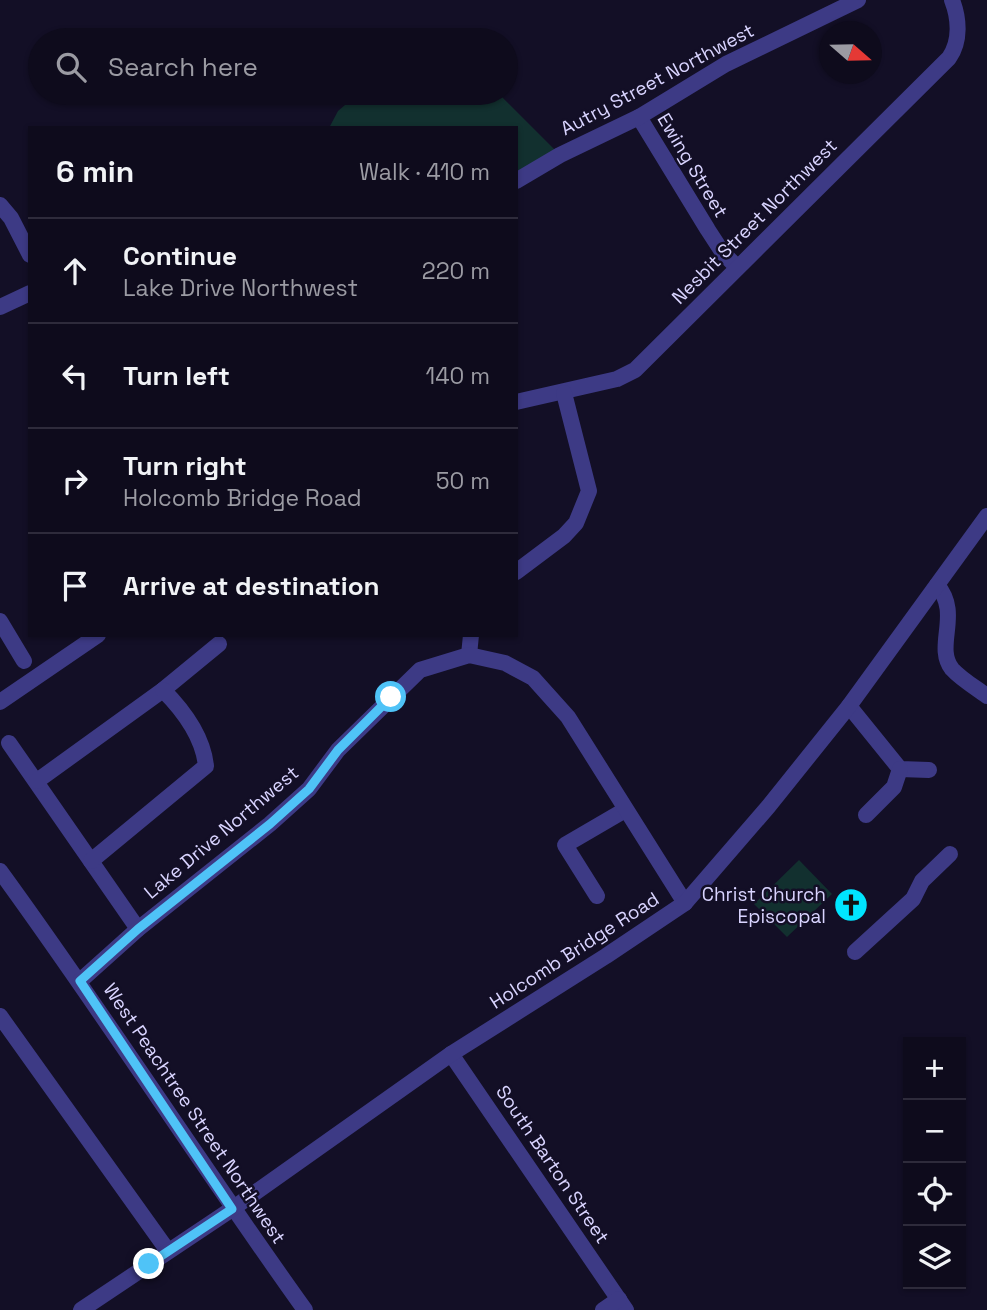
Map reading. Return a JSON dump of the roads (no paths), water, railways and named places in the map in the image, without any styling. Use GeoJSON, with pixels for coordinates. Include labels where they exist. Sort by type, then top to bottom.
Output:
{"type":"FeatureCollection","features":[{"type":"Feature","properties":{"kind":"street","name":"Autry Street Northwest"},"geometry":{"type":"LineString","coordinates":[[518,180],[560,155],[639,117],[726,64],[858,0]]}},
{"type":"Feature","properties":{"kind":"street","name":"Nesbit Street Northwest"},"geometry":{"type":"LineString","coordinates":[[518,402],[617,379],[635,370],[952,54],[958,27],[952,0]]}},
{"type":"Feature","properties":{"kind":"street","name":"Ewing Street"},"geometry":{"type":"LineString","coordinates":[[639,117],[723,253],[737,267]]}},
{"type":"Feature","properties":{"kind":"street"},"geometry":{"type":"LineString","coordinates":[[0,205],[11,218],[28,251]]}},
{"type":"Feature","properties":{"kind":"street"},"geometry":{"type":"LineString","coordinates":[[0,307],[28,294]]}},
{"type":"Feature","properties":{"kind":"street"},"geometry":{"type":"LineString","coordinates":[[518,570],[564,536],[576,523],[589,491],[564,393]]}},
{"type":"Feature","properties":{"kind":"street","name":"Holcomb Bridge Road"},"geometry":{"type":"LineString","coordinates":[[82,1310],[232,1209],[451,1054],[685,903],[768,807],[849,706],[987,516]]}},
{"type":"Feature","properties":{"kind":"street"},"geometry":{"type":"LineString","coordinates":[[937,585],[944,593],[949,608],[946,648],[948,661],[953,670],[987,696]]}},
{"type":"Feature","properties":{"kind":"street"},"geometry":{"type":"LineString","coordinates":[[0,621],[24,662]]}},
{"type":"Feature","properties":{"kind":"street"},"geometry":{"type":"LineString","coordinates":[[0,702],[54,656],[94,637]]}},
{"type":"Feature","properties":{"kind":"street"},"geometry":{"type":"LineString","coordinates":[[471,637],[469,655],[505,663],[533,678],[568,718],[685,903]]}},
{"type":"Feature","properties":{"kind":"street"},"geometry":{"type":"LineString","coordinates":[[37,781],[163,690],[219,644]]}},
{"type":"Feature","properties":{"kind":"street","name":"Lake Drive Northwest"},"geometry":{"type":"LineString","coordinates":[[80,981],[138,929],[270,824],[309,789],[338,750],[420,670],[469,655]]}},
{"type":"Feature","properties":{"kind":"street"},"geometry":{"type":"LineString","coordinates":[[91,861],[206,765],[205,754],[193,728],[175,701],[163,690]]}},
{"type":"Feature","properties":{"kind":"street"},"geometry":{"type":"LineString","coordinates":[[849,706],[900,769],[929,770]]}},
{"type":"Feature","properties":{"kind":"street"},"geometry":{"type":"LineString","coordinates":[[9,743],[138,929]]}},
{"type":"Feature","properties":{"kind":"street"},"geometry":{"type":"LineString","coordinates":[[866,815],[894,787],[900,769]]}},
{"type":"Feature","properties":{"kind":"street"},"geometry":{"type":"LineString","coordinates":[[597,896],[565,845],[625,810]]}},
{"type":"Feature","properties":{"kind":"street"},"geometry":{"type":"LineString","coordinates":[[855,952],[913,899],[922,881],[950,854]]}},
{"type":"Feature","properties":{"kind":"street","name":"West Peachtree Street Northwest"},"geometry":{"type":"LineString","coordinates":[[0,871],[80,981],[232,1209],[305,1310]]}},
{"type":"Feature","properties":{"kind":"street"},"geometry":{"type":"LineString","coordinates":[[0,1016],[168,1251]]}},
{"type":"Feature","properties":{"kind":"street","name":"South Barton Street"},"geometry":{"type":"LineString","coordinates":[[451,1054],[622,1305]]}},
{"type":"Feature","properties":{"kind":"street"},"geometry":{"type":"LineString","coordinates":[[603,1310],[622,1305]]}},
{"type":"Feature","properties":{"kind":"place","name":"Christ Church Episcopal"},"geometry":{"type":"Point","coordinates":[851,905]}}]}
